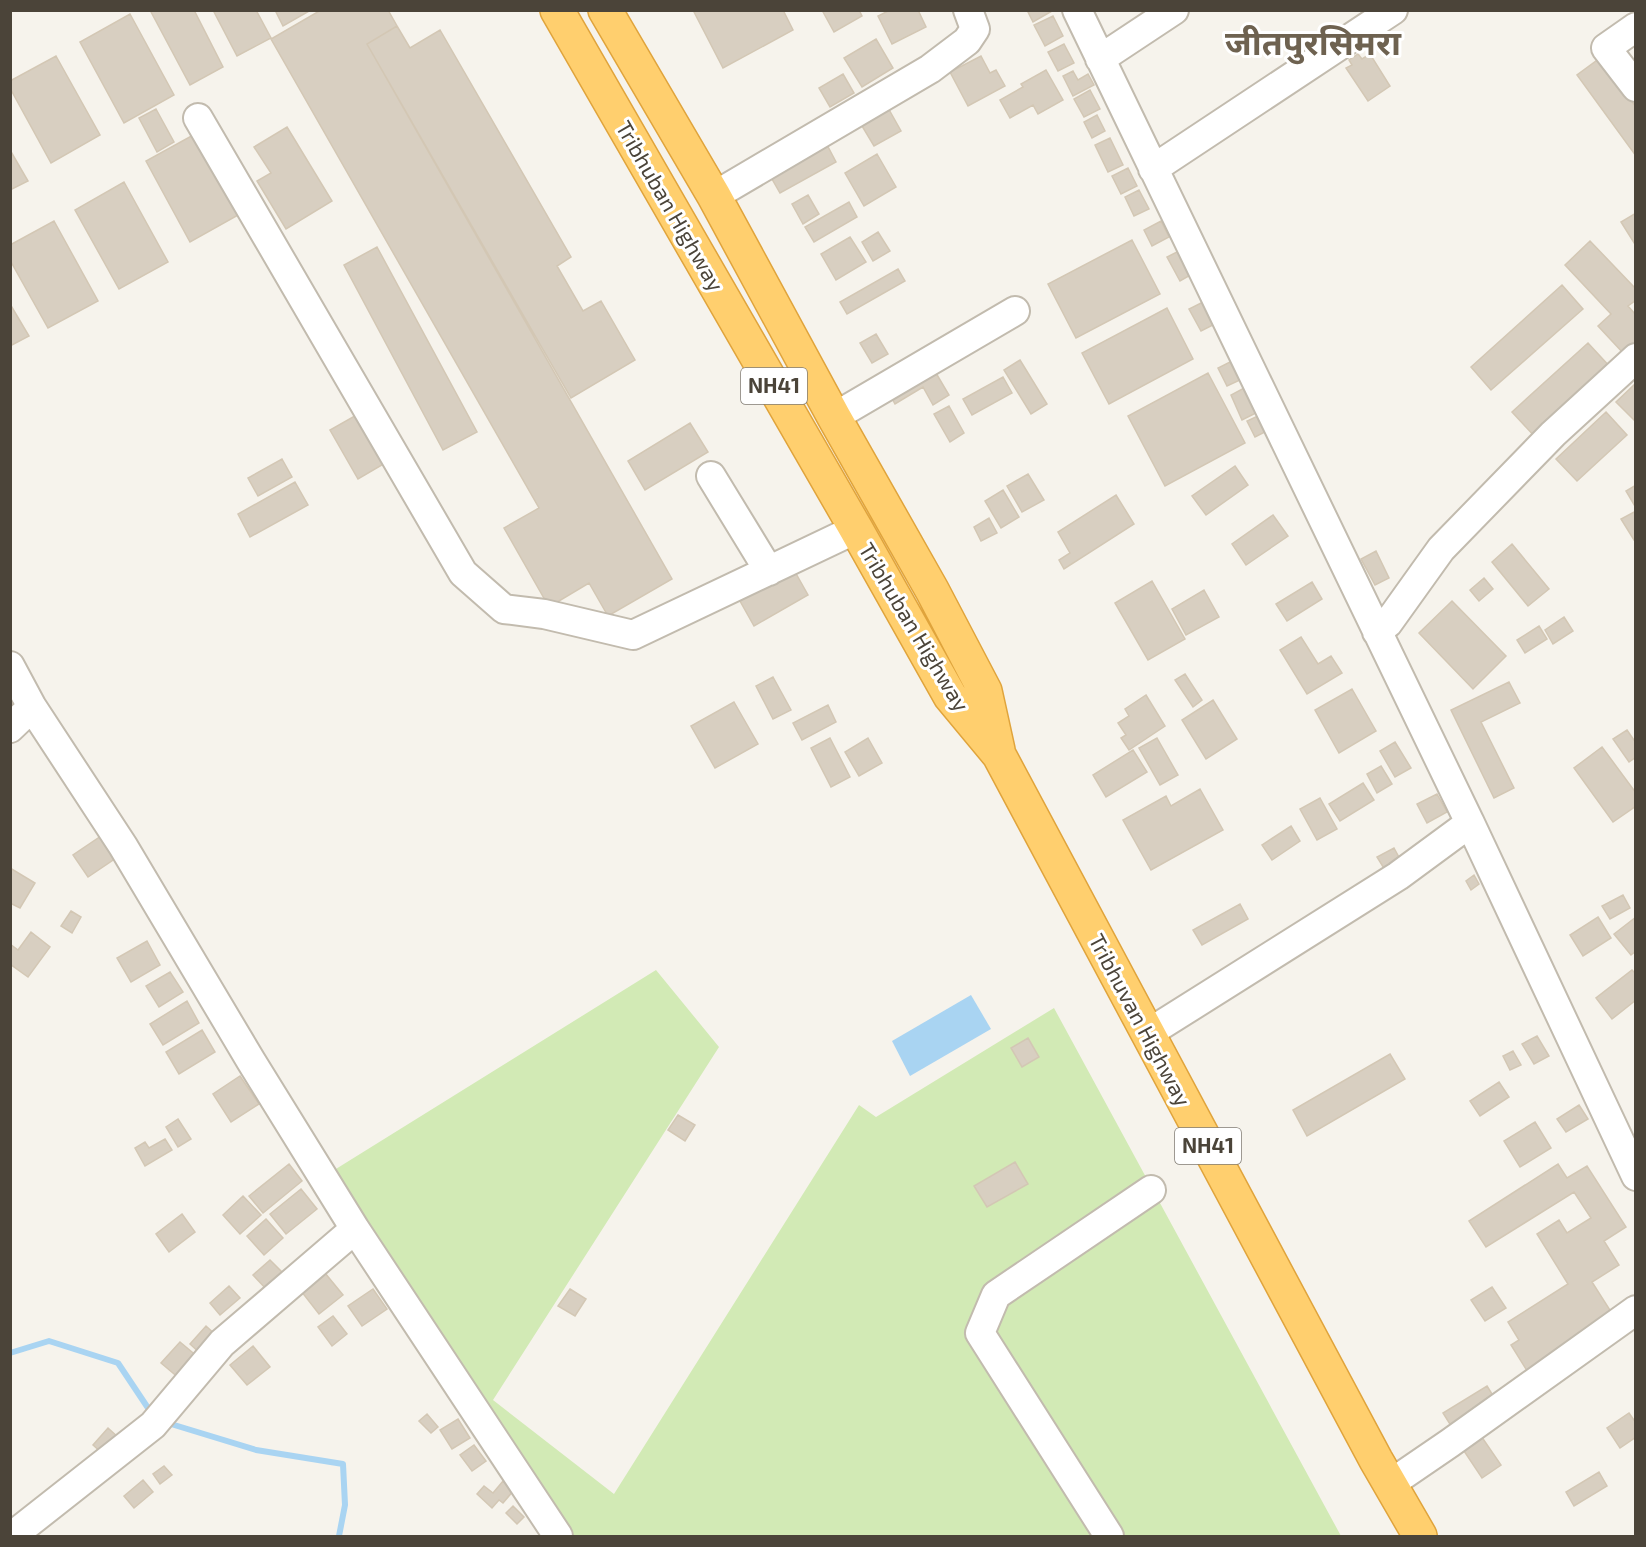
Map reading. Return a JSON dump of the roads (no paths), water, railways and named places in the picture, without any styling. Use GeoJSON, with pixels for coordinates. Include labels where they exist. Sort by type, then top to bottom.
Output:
{"type":"FeatureCollection","features":[{"type":"Feature","properties":{"kind":"highway","name":"Tribhuban Highway"},"geometry":{"type":"LineString","coordinates":[[557,10],[950,696],[999,755]]}},
{"type":"Feature","properties":{"kind":"highway","name":"Tribhuban Highway"},"geometry":{"type":"LineString","coordinates":[[605,10],[714,196],[985,690],[999,755]]}},
{"type":"Feature","properties":{"kind":"highway","name":"Tribhuvan Highway"},"geometry":{"type":"LineString","coordinates":[[999,755],[1147,1034],[1420,1536]]}},
{"type":"Feature","properties":{"kind":"street"},"geometry":{"type":"LineString","coordinates":[[714,196],[930,69],[968,41],[975,29],[968,10]]}},
{"type":"Feature","properties":{"kind":"street"},"geometry":{"type":"LineString","coordinates":[[1077,10],[1470,823],[1635,1176]]}},
{"type":"Feature","properties":{"kind":"street"},"geometry":{"type":"LineString","coordinates":[[1100,59],[1174,10]]}},
{"type":"Feature","properties":{"kind":"street"},"geometry":{"type":"LineString","coordinates":[[1153,170],[1393,10]]}},
{"type":"Feature","properties":{"kind":"street"},"geometry":{"type":"LineString","coordinates":[[1635,27],[1606,48],[1635,87]]}},
{"type":"Feature","properties":{"kind":"street"},"geometry":{"type":"LineString","coordinates":[[198,118],[463,573],[504,609],[544,614],[633,634],[769,572],[856,529]]}},
{"type":"Feature","properties":{"kind":"street"},"geometry":{"type":"LineString","coordinates":[[834,417],[1015,311]]}},
{"type":"Feature","properties":{"kind":"street"},"geometry":{"type":"LineString","coordinates":[[1377,633],[1388,623],[1441,549],[1553,434],[1635,358]]}},
{"type":"Feature","properties":{"kind":"street"},"geometry":{"type":"LineString","coordinates":[[711,476],[769,572]]}},
{"type":"Feature","properties":{"kind":"street"},"geometry":{"type":"LineString","coordinates":[[10,666],[32,706],[123,846],[251,1061],[355,1229],[558,1536]]}},
{"type":"Feature","properties":{"kind":"street"},"geometry":{"type":"LineString","coordinates":[[10,728],[32,706]]}},
{"type":"Feature","properties":{"kind":"street"},"geometry":{"type":"LineString","coordinates":[[1147,1034],[1398,876],[1470,823]]}},
{"type":"Feature","properties":{"kind":"street"},"geometry":{"type":"LineString","coordinates":[[1109,1536],[980,1333],[996,1295],[1151,1190]]}},
{"type":"Feature","properties":{"kind":"street"},"geometry":{"type":"LineString","coordinates":[[12,1536],[153,1425],[222,1343],[355,1229]]}},
{"type":"Feature","properties":{"kind":"street"},"geometry":{"type":"LineString","coordinates":[[1390,1484],[1635,1310]]}},
{"type":"Feature","properties":{"kind":"water"},"geometry":{"type":"Polygon","coordinates":[[[971,995],[991,1029],[910,1076],[892,1041],[971,995]]]}},
{"type":"Feature","properties":{"kind":"waterway"},"geometry":{"type":"LineString","coordinates":[[10,1353],[49,1341],[118,1363],[148,1408]]}},
{"type":"Feature","properties":{"kind":"waterway"},"geometry":{"type":"LineString","coordinates":[[171,1424],[256,1450],[343,1464],[345,1505],[339,1536]]}},
{"type":"Feature","properties":{"kind":"district","name":"जीतपुरसिमरा"},"geometry":{"type":"Point","coordinates":[1313,43]}}]}
